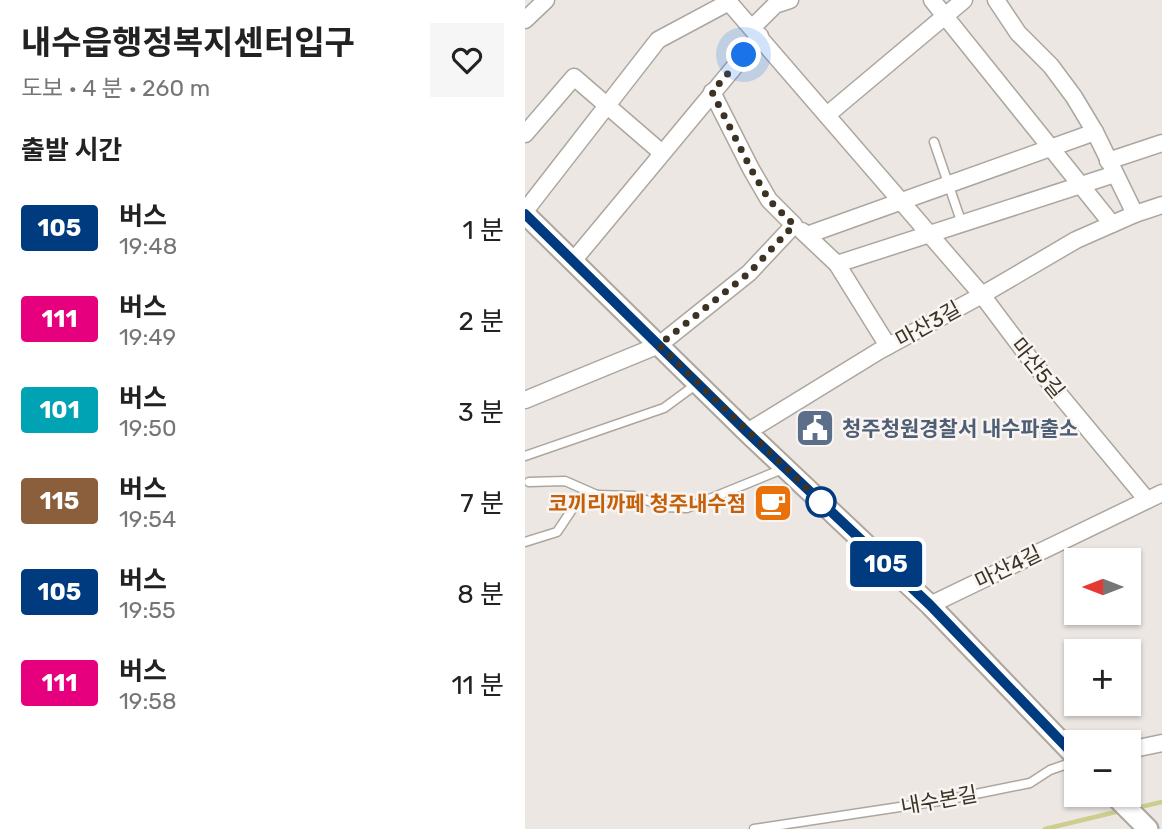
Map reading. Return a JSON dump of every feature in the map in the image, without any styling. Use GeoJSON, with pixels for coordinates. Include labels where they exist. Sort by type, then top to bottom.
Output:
{"type":"FeatureCollection","features":[{"type":"Feature","properties":{"kind":"street"},"geometry":{"type":"LineString","coordinates":[[525,20],[546,0]]}},
{"type":"Feature","properties":{"kind":"street"},"geometry":{"type":"LineString","coordinates":[[573,261],[712,92],[775,5],[790,0]]}},
{"type":"Feature","properties":{"kind":"street"},"geometry":{"type":"LineString","coordinates":[[932,0],[1112,224]]}},
{"type":"Feature","properties":{"kind":"street"},"geometry":{"type":"LineString","coordinates":[[827,115],[964,0]]}},
{"type":"Feature","properties":{"kind":"street"},"geometry":{"type":"LineString","coordinates":[[996,0],[1018,33],[1051,66],[1074,97],[1135,214]]}},
{"type":"Feature","properties":{"kind":"street","name":"마산5길"},"geometry":{"type":"LineString","coordinates":[[525,213],[658,40],[728,1],[982,295],[1030,359],[1147,500]]}},
{"type":"Feature","properties":{"kind":"street"},"geometry":{"type":"LineString","coordinates":[[525,134],[574,77],[662,153]]}},
{"type":"Feature","properties":{"kind":"street"},"geometry":{"type":"LineString","coordinates":[[712,92],[769,200],[837,264],[888,346]]}},
{"type":"Feature","properties":{"kind":"street"},"geometry":{"type":"LineString","coordinates":[[807,235],[1094,132]]}},
{"type":"Feature","properties":{"kind":"street"},"geometry":{"type":"LineString","coordinates":[[837,264],[1082,185],[1162,143]]}},
{"type":"Feature","properties":{"kind":"street","name":"마산3길"},"geometry":{"type":"LineString","coordinates":[[747,432],[888,346],[1076,240],[1162,205]]}},
{"type":"Feature","properties":{"kind":"street"},"geometry":{"type":"LineString","coordinates":[[525,213],[747,432],[930,605],[1064,746]]}},
{"type":"Feature","properties":{"kind":"street"},"geometry":{"type":"LineString","coordinates":[[525,400],[659,345],[749,273],[794,225]]}},
{"type":"Feature","properties":{"kind":"street","name":"마산4길"},"geometry":{"type":"LineString","coordinates":[[930,605],[1162,493]]}},
{"type":"Feature","properties":{"kind":"street"},"geometry":{"type":"LineString","coordinates":[[1141,747],[1162,743]]}},
{"type":"Feature","properties":{"kind":"street"},"geometry":{"type":"LineString","coordinates":[[1125,807],[1148,829]]}},
{"type":"Feature","properties":{"kind":"lane"},"geometry":{"type":"LineString","coordinates":[[934,142],[962,224]]}},
{"type":"Feature","properties":{"kind":"lane"},"geometry":{"type":"LineString","coordinates":[[525,456],[664,408],[698,383]]}},
{"type":"Feature","properties":{"kind":"lane"},"geometry":{"type":"LineString","coordinates":[[525,542],[557,532],[577,502],[597,495],[634,496],[666,507],[687,508],[786,468]]}},
{"type":"Feature","properties":{"kind":"lane"},"geometry":{"type":"LineString","coordinates":[[529,482],[565,481],[597,495]]}},
{"type":"Feature","properties":{"kind":"lane","name":"내수본길"},"geometry":{"type":"LineString","coordinates":[[754,829],[946,800],[1030,783],[1064,764]]}},
{"type":"Feature","properties":{"kind":"waterway"},"geometry":{"type":"LineString","coordinates":[[1136,808],[1162,802]]}},
{"type":"Feature","properties":{"kind":"waterway"},"geometry":{"type":"LineString","coordinates":[[1045,829],[1120,811]]}},
{"type":"Feature","properties":{"kind":"bus line","name":"105"},"geometry":{"type":"LineString","coordinates":[[525,214],[747,432],[930,605],[1064,745]]}},
{"type":"Feature","properties":{"kind":"place","name":"청주청원경찰서 내수파출소"},"geometry":{"type":"Point","coordinates":[815,428]}},
{"type":"Feature","properties":{"kind":"place","name":"코끼리까페 청주내수점"},"geometry":{"type":"Point","coordinates":[773,503]}},
{"type":"Feature","properties":{"kind":"route"},"geometry":{"type":"LineString","coordinates":[[744,55],[712,92],[769,200],[794,225],[749,273],[659,345],[821,502]]}}]}
